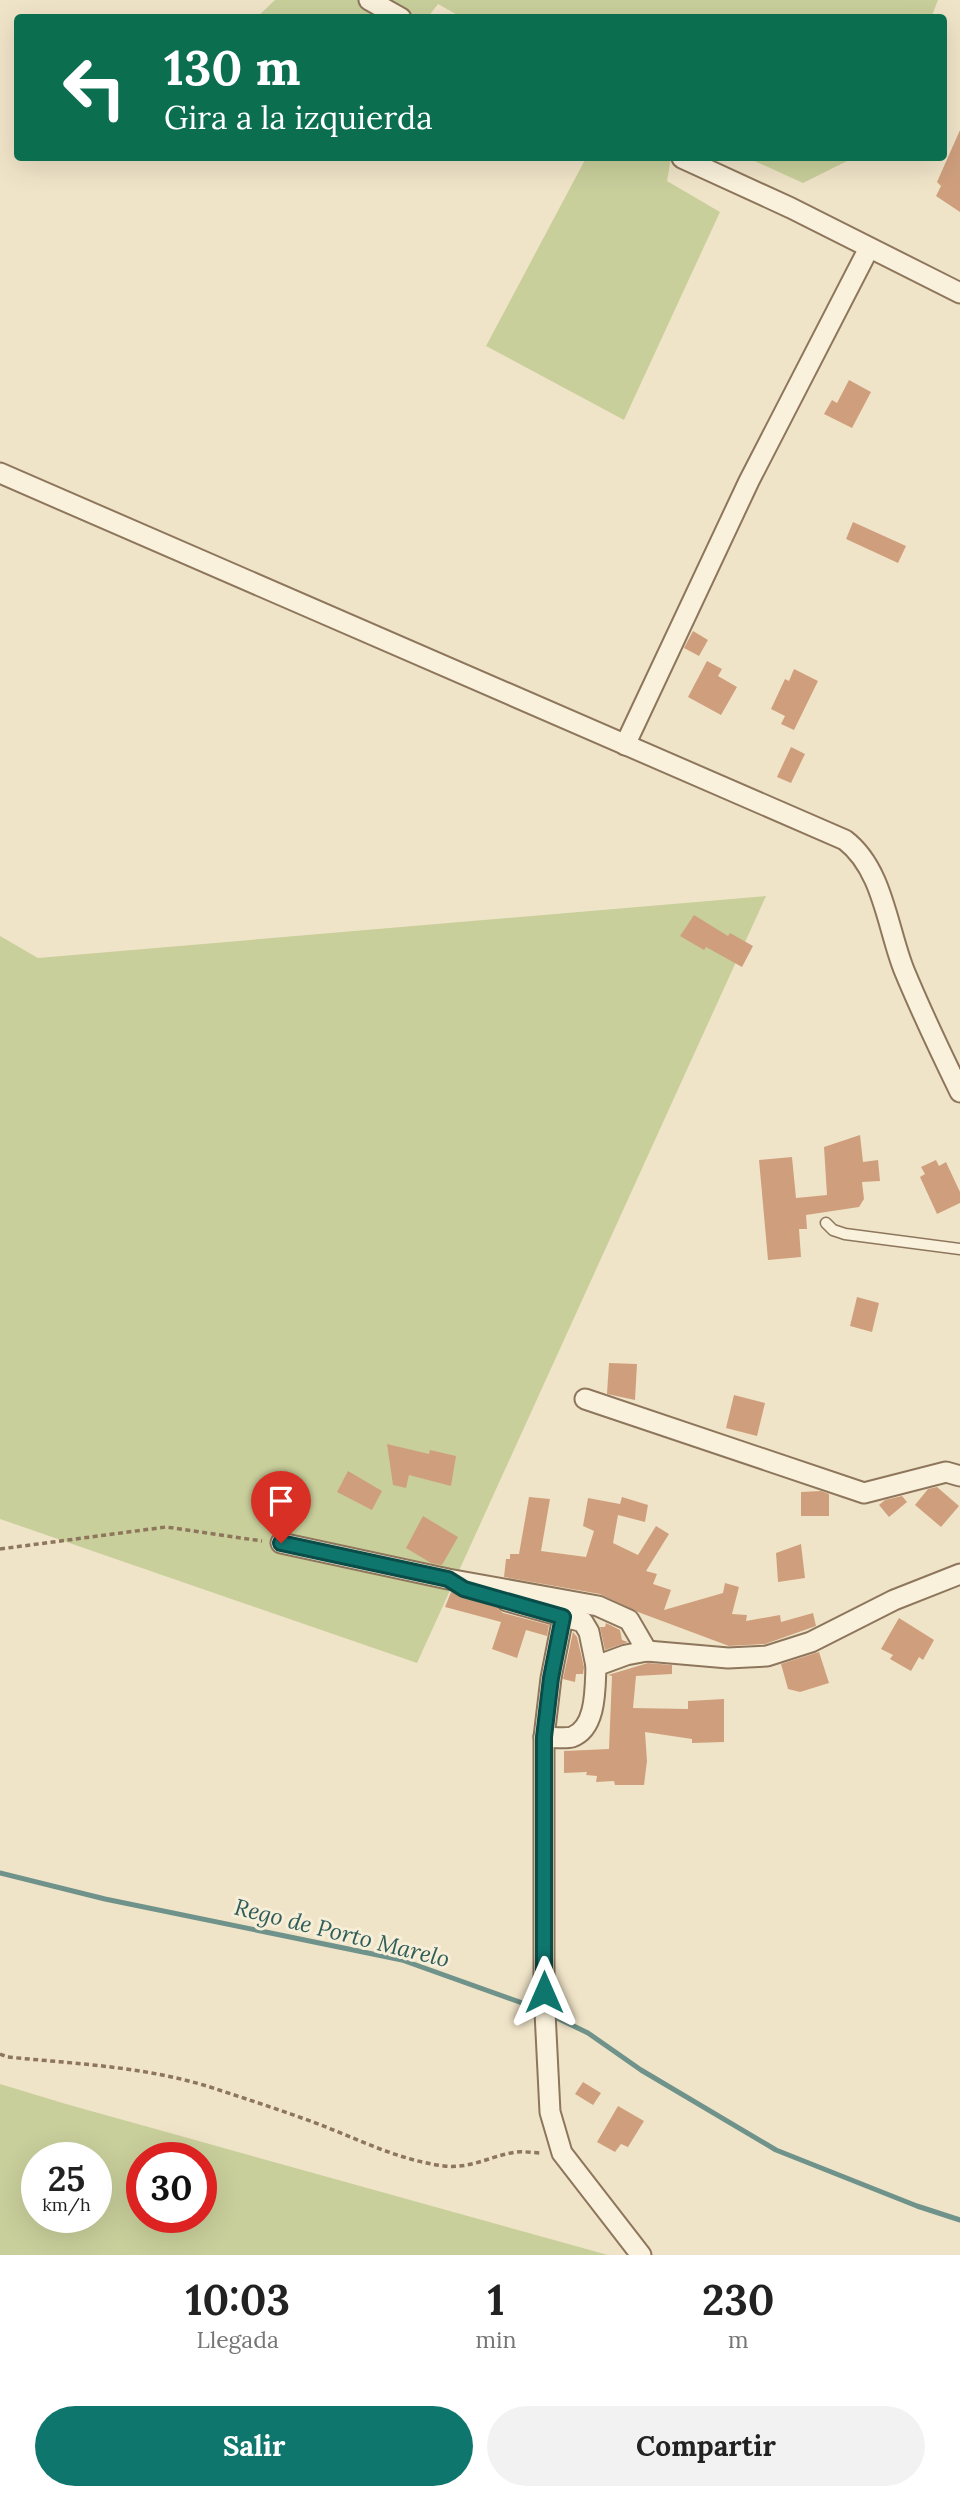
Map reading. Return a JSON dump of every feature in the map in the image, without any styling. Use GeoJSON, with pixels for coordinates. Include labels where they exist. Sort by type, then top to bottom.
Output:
{"type":"FeatureCollection","features":[{"type":"Feature","properties":{"kind":"street"},"geometry":{"type":"LineString","coordinates":[[369,0],[394,14]]}},
{"type":"Feature","properties":{"kind":"street"},"geometry":{"type":"LineString","coordinates":[[688,161],[960,293]]}},
{"type":"Feature","properties":{"kind":"street"},"geometry":{"type":"LineString","coordinates":[[625,745],[750,481],[869,248]]}},
{"type":"Feature","properties":{"kind":"street"},"geometry":{"type":"LineString","coordinates":[[0,473],[830,832],[856,848],[872,874],[915,998],[960,1092]]}},
{"type":"Feature","properties":{"kind":"street"},"geometry":{"type":"LineString","coordinates":[[585,1399],[864,1493],[946,1472],[960,1476]]}},
{"type":"Feature","properties":{"kind":"street"},"geometry":{"type":"LineString","coordinates":[[281,1543],[448,1579],[598,1606],[629,1620],[647,1651]]}},
{"type":"Feature","properties":{"kind":"street"},"geometry":{"type":"LineString","coordinates":[[596,1666],[647,1651],[728,1658],[767,1656],[811,1642],[894,1600],[960,1574]]}},
{"type":"Feature","properties":{"kind":"street"},"geometry":{"type":"LineString","coordinates":[[448,1579],[464,1589],[583,1622],[589,1632],[596,1666],[588,1724],[573,1737],[544,1737]]}},
{"type":"Feature","properties":{"kind":"street"},"geometry":{"type":"LineString","coordinates":[[563,1617],[551,1678],[544,1737],[544,1992],[550,2112],[562,2152],[641,2255]]}},
{"type":"Feature","properties":{"kind":"lane"},"geometry":{"type":"LineString","coordinates":[[826,1223],[833,1230],[845,1234],[960,1250]]}},
{"type":"Feature","properties":{"kind":"path"},"geometry":{"type":"LineString","coordinates":[[0,1549],[166,1527],[281,1543]]}},
{"type":"Feature","properties":{"kind":"path"},"geometry":{"type":"LineString","coordinates":[[0,2054],[7,2057],[129,2069],[178,2078],[313,2122],[413,2160],[445,2166],[468,2167],[519,2151],[562,2152]]}},
{"type":"Feature","properties":{"kind":"green space"},"geometry":{"type":"Polygon","coordinates":[[[275,0],[938,0],[933,14],[456,14],[438,4],[430,14],[260,14],[275,0]]]}},
{"type":"Feature","properties":{"kind":"green space"},"geometry":{"type":"Polygon","coordinates":[[[584,161],[670,161],[667,181],[720,212],[624,420],[486,346],[584,161]]]}},
{"type":"Feature","properties":{"kind":"green space"},"geometry":{"type":"Polygon","coordinates":[[[755,161],[847,161],[803,183],[755,161]]]}},
{"type":"Feature","properties":{"kind":"green space"},"geometry":{"type":"Polygon","coordinates":[[[766,896],[417,1663],[0,1519],[0,936],[38,958],[766,896]]]}},
{"type":"Feature","properties":{"kind":"green space"},"geometry":{"type":"Polygon","coordinates":[[[0,2084],[202,2142],[126,2142],[126,2233],[217,2233],[217,2146],[608,2255],[0,2255],[0,2084]]]}},
{"type":"Feature","properties":{"kind":"building"},"geometry":{"type":"Polygon","coordinates":[[[960,130],[960,212],[936,196],[941,186],[937,182],[960,130]]]}},
{"type":"Feature","properties":{"kind":"building"},"geometry":{"type":"Polygon","coordinates":[[[849,380],[871,392],[852,428],[824,414],[832,400],[837,403],[849,380]]]}},
{"type":"Feature","properties":{"kind":"building"},"geometry":{"type":"Polygon","coordinates":[[[853,522],[906,546],[898,563],[846,539],[853,522]]]}},
{"type":"Feature","properties":{"kind":"building"},"geometry":{"type":"Polygon","coordinates":[[[693,631],[708,640],[699,656],[684,648],[693,631]]]}},
{"type":"Feature","properties":{"kind":"building"},"geometry":{"type":"Polygon","coordinates":[[[707,661],[722,669],[718,676],[737,687],[721,715],[688,697],[707,661]]]}},
{"type":"Feature","properties":{"kind":"building"},"geometry":{"type":"Polygon","coordinates":[[[794,669],[818,681],[794,730],[781,724],[785,716],[771,709],[785,679],[789,681],[794,669]]]}},
{"type":"Feature","properties":{"kind":"building"},"geometry":{"type":"Polygon","coordinates":[[[791,747],[805,754],[791,783],[777,777],[791,747]]]}},
{"type":"Feature","properties":{"kind":"building"},"geometry":{"type":"Polygon","coordinates":[[[694,915],[728,936],[730,933],[753,946],[742,967],[680,936],[694,915]]]}},
{"type":"Feature","properties":{"kind":"building"},"geometry":{"type":"Polygon","coordinates":[[[860,1135],[863,1162],[878,1160],[880,1181],[862,1182],[864,1199],[859,1207],[806,1215],[807,1229],[799,1229],[801,1257],[768,1260],[759,1160],[792,1157],[796,1198],[827,1195],[824,1147],[860,1135]]]}},
{"type":"Feature","properties":{"kind":"building"},"geometry":{"type":"Polygon","coordinates":[[[936,1160],[939,1166],[946,1162],[960,1192],[960,1203],[937,1214],[920,1177],[925,1174],[921,1167],[936,1160]]]}},
{"type":"Feature","properties":{"kind":"building"},"geometry":{"type":"Polygon","coordinates":[[[857,1297],[879,1303],[872,1332],[850,1326],[857,1297]]]}},
{"type":"Feature","properties":{"kind":"building"},"geometry":{"type":"Polygon","coordinates":[[[609,1363],[637,1364],[635,1400],[607,1394],[609,1363]]]}},
{"type":"Feature","properties":{"kind":"building"},"geometry":{"type":"Polygon","coordinates":[[[734,1395],[765,1403],[757,1436],[726,1428],[734,1395]]]}},
{"type":"Feature","properties":{"kind":"building"},"geometry":{"type":"Polygon","coordinates":[[[387,1444],[429,1454],[430,1450],[456,1456],[451,1486],[409,1475],[406,1488],[393,1485],[387,1444]]]}},
{"type":"Feature","properties":{"kind":"building"},"geometry":{"type":"Polygon","coordinates":[[[348,1471],[382,1491],[372,1510],[337,1492],[348,1471]]]}},
{"type":"Feature","properties":{"kind":"building"},"geometry":{"type":"Polygon","coordinates":[[[937,1487],[959,1506],[941,1527],[915,1505],[928,1489],[937,1487]]]}},
{"type":"Feature","properties":{"kind":"building"},"geometry":{"type":"Polygon","coordinates":[[[821,1491],[829,1494],[829,1516],[801,1516],[801,1492],[821,1491]]]}},
{"type":"Feature","properties":{"kind":"building"},"geometry":{"type":"Polygon","coordinates":[[[902,1496],[907,1502],[889,1517],[879,1505],[885,1500],[902,1496]]]}},
{"type":"Feature","properties":{"kind":"building"},"geometry":{"type":"Polygon","coordinates":[[[529,1497],[550,1499],[541,1551],[586,1557],[594,1531],[583,1526],[588,1498],[620,1504],[622,1497],[648,1505],[645,1522],[618,1515],[613,1543],[638,1555],[656,1526],[669,1534],[646,1571],[657,1574],[653,1584],[671,1590],[664,1610],[723,1593],[725,1583],[739,1587],[732,1614],[747,1615],[746,1621],[780,1615],[781,1622],[813,1613],[816,1626],[765,1644],[729,1646],[638,1612],[600,1594],[504,1577],[506,1559],[510,1559],[510,1554],[519,1554],[529,1497]]]}},
{"type":"Feature","properties":{"kind":"building"},"geometry":{"type":"Polygon","coordinates":[[[423,1516],[458,1537],[442,1565],[431,1563],[406,1548],[423,1516]]]}},
{"type":"Feature","properties":{"kind":"building"},"geometry":{"type":"Polygon","coordinates":[[[801,1544],[805,1578],[778,1582],[776,1553],[801,1544]]]}},
{"type":"Feature","properties":{"kind":"building"},"geometry":{"type":"Polygon","coordinates":[[[451,1592],[490,1600],[495,1602],[503,1613],[549,1625],[547,1636],[526,1630],[517,1658],[492,1649],[501,1622],[445,1607],[451,1592]]]}},
{"type":"Feature","properties":{"kind":"building"},"geometry":{"type":"Polygon","coordinates":[[[899,1618],[934,1640],[923,1660],[919,1657],[911,1671],[890,1659],[893,1655],[881,1649],[899,1618]]]}},
{"type":"Feature","properties":{"kind":"building"},"geometry":{"type":"Polygon","coordinates":[[[606,1623],[620,1630],[622,1640],[628,1642],[605,1650],[600,1627],[605,1627],[606,1623]]]}},
{"type":"Feature","properties":{"kind":"building"},"geometry":{"type":"Polygon","coordinates":[[[573,1632],[577,1637],[584,1667],[583,1674],[576,1674],[575,1682],[563,1679],[573,1632]]]}},
{"type":"Feature","properties":{"kind":"building"},"geometry":{"type":"Polygon","coordinates":[[[819,1652],[829,1683],[800,1692],[788,1689],[781,1664],[819,1652]]]}},
{"type":"Feature","properties":{"kind":"building"},"geometry":{"type":"Polygon","coordinates":[[[648,1663],[672,1665],[672,1674],[636,1676],[633,1708],[688,1709],[688,1701],[724,1699],[724,1742],[692,1743],[692,1739],[645,1732],[647,1761],[644,1785],[615,1785],[614,1781],[596,1782],[597,1776],[586,1775],[587,1772],[564,1773],[564,1751],[609,1749],[612,1676],[608,1675],[648,1663]]]}},
{"type":"Feature","properties":{"kind":"building"},"geometry":{"type":"Polygon","coordinates":[[[583,2082],[601,2093],[593,2105],[575,2094],[583,2082]]]}},
{"type":"Feature","properties":{"kind":"building"},"geometry":{"type":"Polygon","coordinates":[[[618,2106],[644,2121],[628,2147],[621,2144],[615,2152],[597,2142],[618,2106]]]}},
{"type":"Feature","properties":{"kind":"waterway","name":"Rego de Porto Marelo"},"geometry":{"type":"LineString","coordinates":[[0,1873],[105,1899],[402,1960],[539,2009]]}},
{"type":"Feature","properties":{"kind":"waterway","name":"Rego de Porto Marelo"},"geometry":{"type":"LineString","coordinates":[[551,2015],[588,2033],[641,2070],[776,2150],[917,2206],[960,2220]]}},
{"type":"Feature","properties":{"kind":"route"},"geometry":{"type":"LineString","coordinates":[[281,1543],[448,1579],[464,1589],[563,1617],[551,1678],[544,1737],[544,1992]]}}]}
